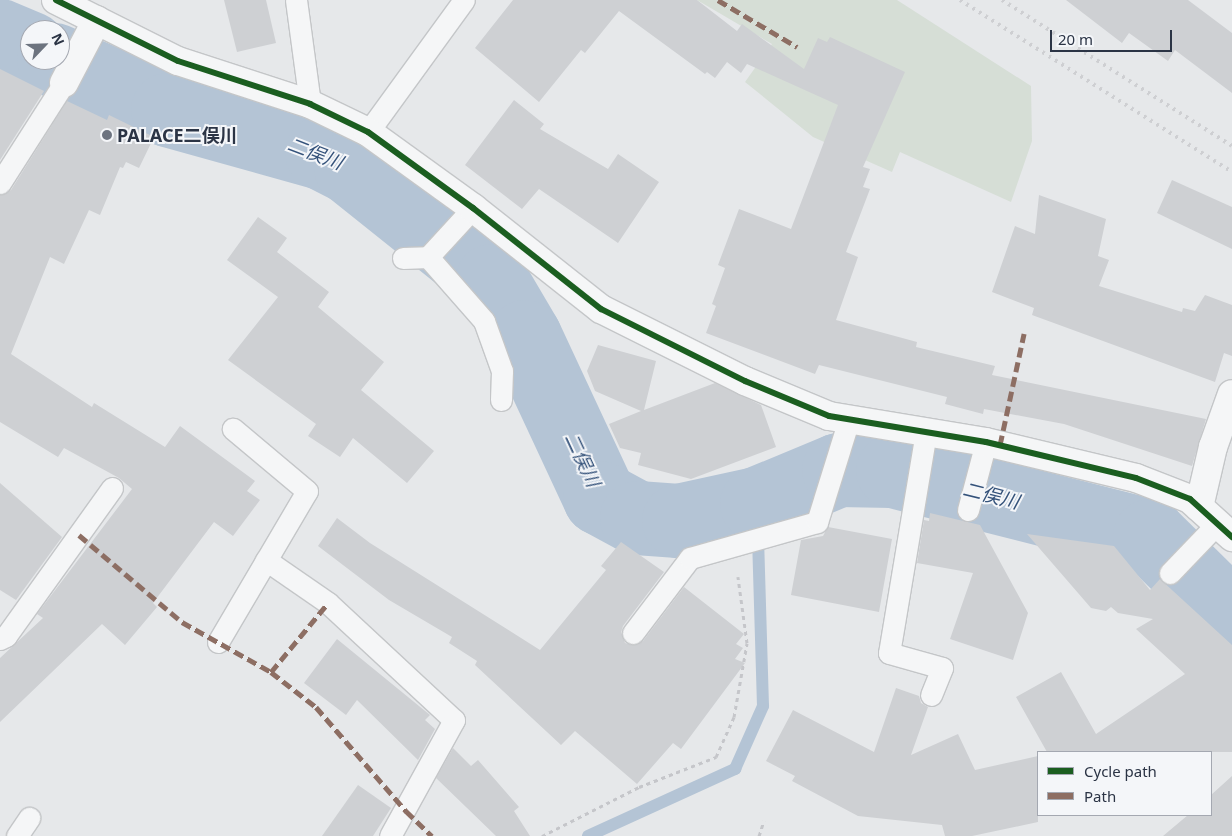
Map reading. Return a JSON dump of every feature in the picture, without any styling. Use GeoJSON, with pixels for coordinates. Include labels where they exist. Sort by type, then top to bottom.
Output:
{"type":"FeatureCollection","features":[{"type":"Feature","properties":{"kind":"street"},"geometry":{"type":"LineString","coordinates":[[56,0],[178,61],[310,104],[368,132],[468,213],[601,309],[744,381],[829,416],[846,428],[984,449],[1136,478],[1190,499],[1213,526]]}},
{"type":"Feature","properties":{"kind":"street"},"geometry":{"type":"LineString","coordinates":[[64,84],[97,20]]}},
{"type":"Feature","properties":{"kind":"street"},"geometry":{"type":"LineString","coordinates":[[1213,526],[1213,447],[1232,394]]}},
{"type":"Feature","properties":{"kind":"lane"},"geometry":{"type":"LineString","coordinates":[[296,0],[310,104]]}},
{"type":"Feature","properties":{"kind":"lane"},"geometry":{"type":"LineString","coordinates":[[368,132],[464,0]]}},
{"type":"Feature","properties":{"kind":"lane"},"geometry":{"type":"LineString","coordinates":[[0,183],[64,84]]}},
{"type":"Feature","properties":{"kind":"lane"},"geometry":{"type":"LineString","coordinates":[[403,258],[432,252],[468,213]]}},
{"type":"Feature","properties":{"kind":"lane"},"geometry":{"type":"LineString","coordinates":[[432,252],[484,320],[502,371],[501,400]]}},
{"type":"Feature","properties":{"kind":"lane"},"geometry":{"type":"LineString","coordinates":[[633,633],[690,558],[817,522],[846,428]]}},
{"type":"Feature","properties":{"kind":"lane"},"geometry":{"type":"LineString","coordinates":[[218,642],[307,491],[233,429]]}},
{"type":"Feature","properties":{"kind":"lane"},"geometry":{"type":"LineString","coordinates":[[925,439],[890,653],[942,668],[931,695]]}},
{"type":"Feature","properties":{"kind":"lane"},"geometry":{"type":"LineString","coordinates":[[968,510],[984,449]]}},
{"type":"Feature","properties":{"kind":"lane"},"geometry":{"type":"LineString","coordinates":[[0,639],[6,636],[112,488]]}},
{"type":"Feature","properties":{"kind":"lane"},"geometry":{"type":"LineString","coordinates":[[1170,573],[1213,526]]}},
{"type":"Feature","properties":{"kind":"lane"},"geometry":{"type":"LineString","coordinates":[[266,560],[328,603],[454,720],[390,836]]}},
{"type":"Feature","properties":{"kind":"lane"},"geometry":{"type":"LineString","coordinates":[[17,836],[29,818]]}},
{"type":"Feature","properties":{"kind":"path"},"geometry":{"type":"LineString","coordinates":[[542,836],[639,787],[716,758],[734,717],[747,644],[738,545]]}},
{"type":"Feature","properties":{"kind":"path"},"geometry":{"type":"LineString","coordinates":[[759,836],[764,821]]}},
{"type":"Feature","properties":{"kind":"shaded area"},"geometry":{"type":"Polygon","coordinates":[[[697,0],[897,0],[1031,86],[1032,141],[1011,202],[900,152],[892,172],[813,137],[745,82],[772,44],[697,0]]]}},
{"type":"Feature","properties":{"kind":"building"},"geometry":{"type":"Polygon","coordinates":[[[224,0],[266,0],[276,43],[237,52],[224,0]]]}},
{"type":"Feature","properties":{"kind":"building"},"geometry":{"type":"Polygon","coordinates":[[[513,0],[697,0],[737,31],[742,24],[804,69],[818,38],[827,42],[830,37],[905,72],[863,167],[870,169],[863,187],[870,189],[846,252],[858,257],[836,320],[917,342],[916,347],[995,366],[992,375],[1206,419],[1192,466],[1064,424],[984,409],[983,414],[945,404],[947,397],[819,365],[815,374],[706,333],[716,306],[712,304],[725,268],[718,265],[739,209],[791,229],[838,105],[747,64],[741,73],[727,62],[715,78],[707,72],[705,74],[619,11],[585,53],[581,50],[539,102],[475,48],[513,0]]]}},
{"type":"Feature","properties":{"kind":"building"},"geometry":{"type":"Polygon","coordinates":[[[1066,0],[1188,0],[1232,33],[1232,93],[1175,50],[1168,61],[1129,33],[1122,43],[1066,0]]]}},
{"type":"Feature","properties":{"kind":"building"},"geometry":{"type":"Polygon","coordinates":[[[0,69],[44,91],[0,160],[0,69]]]}},
{"type":"Feature","properties":{"kind":"building"},"geometry":{"type":"Polygon","coordinates":[[[514,100],[544,124],[540,129],[608,169],[618,154],[659,182],[618,243],[539,189],[522,209],[465,165],[514,100]]]}},
{"type":"Feature","properties":{"kind":"building"},"geometry":{"type":"Polygon","coordinates":[[[67,101],[107,120],[109,115],[154,137],[139,168],[126,162],[123,168],[120,167],[100,215],[89,210],[64,264],[50,257],[11,354],[92,407],[94,403],[165,447],[180,426],[255,481],[247,491],[260,500],[233,536],[214,522],[153,603],[157,607],[125,645],[102,624],[0,722],[0,658],[43,618],[37,614],[132,489],[119,478],[64,448],[58,457],[0,422],[0,195],[11,190],[67,101]]]}},
{"type":"Feature","properties":{"kind":"building"},"geometry":{"type":"Polygon","coordinates":[[[1172,180],[1232,207],[1232,249],[1157,213],[1172,180]]]}},
{"type":"Feature","properties":{"kind":"building"},"geometry":{"type":"Polygon","coordinates":[[[1039,195],[1106,219],[1098,256],[1109,260],[1099,286],[1182,312],[1183,308],[1195,311],[1205,295],[1232,305],[1232,356],[1224,353],[1215,382],[1032,315],[1034,308],[992,292],[1015,226],[1035,234],[1039,195]]]}},
{"type":"Feature","properties":{"kind":"building"},"geometry":{"type":"Polygon","coordinates":[[[258,217],[287,238],[277,252],[329,292],[318,307],[384,362],[361,390],[434,451],[407,483],[353,438],[340,457],[308,436],[316,424],[228,360],[278,297],[227,260],[258,217]]]}},
{"type":"Feature","properties":{"kind":"building"},"geometry":{"type":"Polygon","coordinates":[[[598,345],[656,361],[644,410],[715,383],[761,405],[776,447],[691,479],[638,465],[641,453],[620,448],[609,424],[641,411],[595,391],[587,371],[598,345]]]}},
{"type":"Feature","properties":{"kind":"building"},"geometry":{"type":"Polygon","coordinates":[[[0,483],[62,537],[16,600],[0,590],[0,483]]]}},
{"type":"Feature","properties":{"kind":"building"},"geometry":{"type":"Polygon","coordinates":[[[930,513],[980,525],[1028,613],[1013,660],[950,639],[973,573],[917,563],[924,520],[929,521],[930,513]]]}},
{"type":"Feature","properties":{"kind":"building"},"geometry":{"type":"Polygon","coordinates":[[[337,518],[370,543],[540,650],[606,570],[601,566],[621,542],[664,572],[623,626],[621,632],[625,643],[632,645],[643,641],[684,587],[744,634],[736,644],[743,648],[735,659],[745,663],[681,749],[673,743],[637,784],[575,731],[561,745],[475,665],[477,661],[449,643],[452,637],[389,600],[318,546],[337,518]]]}},
{"type":"Feature","properties":{"kind":"building"},"geometry":{"type":"Polygon","coordinates":[[[828,527],[892,539],[879,612],[791,595],[801,540],[823,536],[828,527]]]}},
{"type":"Feature","properties":{"kind":"building"},"geometry":{"type":"Polygon","coordinates":[[[1027,534],[1114,546],[1150,590],[1160,579],[1232,645],[1232,752],[1046,751],[1016,697],[1061,672],[1096,734],[1185,674],[1136,629],[1153,619],[1118,613],[1111,607],[1106,611],[1091,608],[1027,534]]]}},
{"type":"Feature","properties":{"kind":"building"},"geometry":{"type":"Polygon","coordinates":[[[337,639],[430,715],[425,720],[435,729],[418,760],[357,700],[346,715],[304,683],[337,639]]]}},
{"type":"Feature","properties":{"kind":"building"},"geometry":{"type":"Polygon","coordinates":[[[896,688],[919,696],[921,703],[928,707],[911,755],[958,734],[975,770],[1037,756],[1038,822],[972,836],[945,836],[942,825],[858,816],[792,781],[795,776],[766,761],[793,710],[874,752],[896,688]]]}},
{"type":"Feature","properties":{"kind":"building"},"geometry":{"type":"Polygon","coordinates":[[[453,748],[471,766],[478,760],[519,807],[514,811],[530,836],[496,836],[436,778],[453,748]]]}},
{"type":"Feature","properties":{"kind":"building"},"geometry":{"type":"Polygon","coordinates":[[[1232,776],[1232,836],[1163,836],[1187,816],[1212,816],[1212,794],[1232,776]]]}},
{"type":"Feature","properties":{"kind":"building"},"geometry":{"type":"Polygon","coordinates":[[[358,785],[391,808],[373,836],[322,836],[358,785]]]}},
{"type":"Feature","properties":{"kind":"waterway","name":"二俣川"},"geometry":{"type":"LineString","coordinates":[[0,36],[20,45]]}},
{"type":"Feature","properties":{"kind":"waterway","name":"二俣川"},"geometry":{"type":"LineString","coordinates":[[70,67],[168,110],[322,153],[351,168],[492,281],[525,337],[600,498],[637,518],[679,521],[757,504],[839,470],[893,471],[1150,536],[1232,617]]}},
{"type":"Feature","properties":{"kind":"waterway"},"geometry":{"type":"LineString","coordinates":[[588,836],[735,769],[763,706],[757,504]]}},
{"type":"Feature","properties":{"kind":"railway"},"geometry":{"type":"LineString","coordinates":[[960,0],[1232,172]]}},
{"type":"Feature","properties":{"kind":"railway"},"geometry":{"type":"LineString","coordinates":[[1002,0],[1232,146]]}},
{"type":"Feature","properties":{"kind":"marked path"},"geometry":{"type":"LineString","coordinates":[[718,0],[797,47]]}},
{"type":"Feature","properties":{"kind":"marked path"},"geometry":{"type":"LineString","coordinates":[[1000,445],[1024,334]]}},
{"type":"Feature","properties":{"kind":"marked path"},"geometry":{"type":"LineString","coordinates":[[79,535],[182,622],[271,672],[316,707],[406,811],[432,836]]}},
{"type":"Feature","properties":{"kind":"marked path"},"geometry":{"type":"LineString","coordinates":[[271,672],[328,603]]}},
{"type":"Feature","properties":{"kind":"cycle path"},"geometry":{"type":"LineString","coordinates":[[56,0],[178,61],[310,104],[368,132],[473,208],[601,309],[745,381],[829,416],[986,442],[1136,478],[1190,499],[1232,537]]}},
{"type":"Feature","properties":{"kind":"place","name":"PALACE二俣川"},"geometry":{"type":"Point","coordinates":[107,135]}}]}
